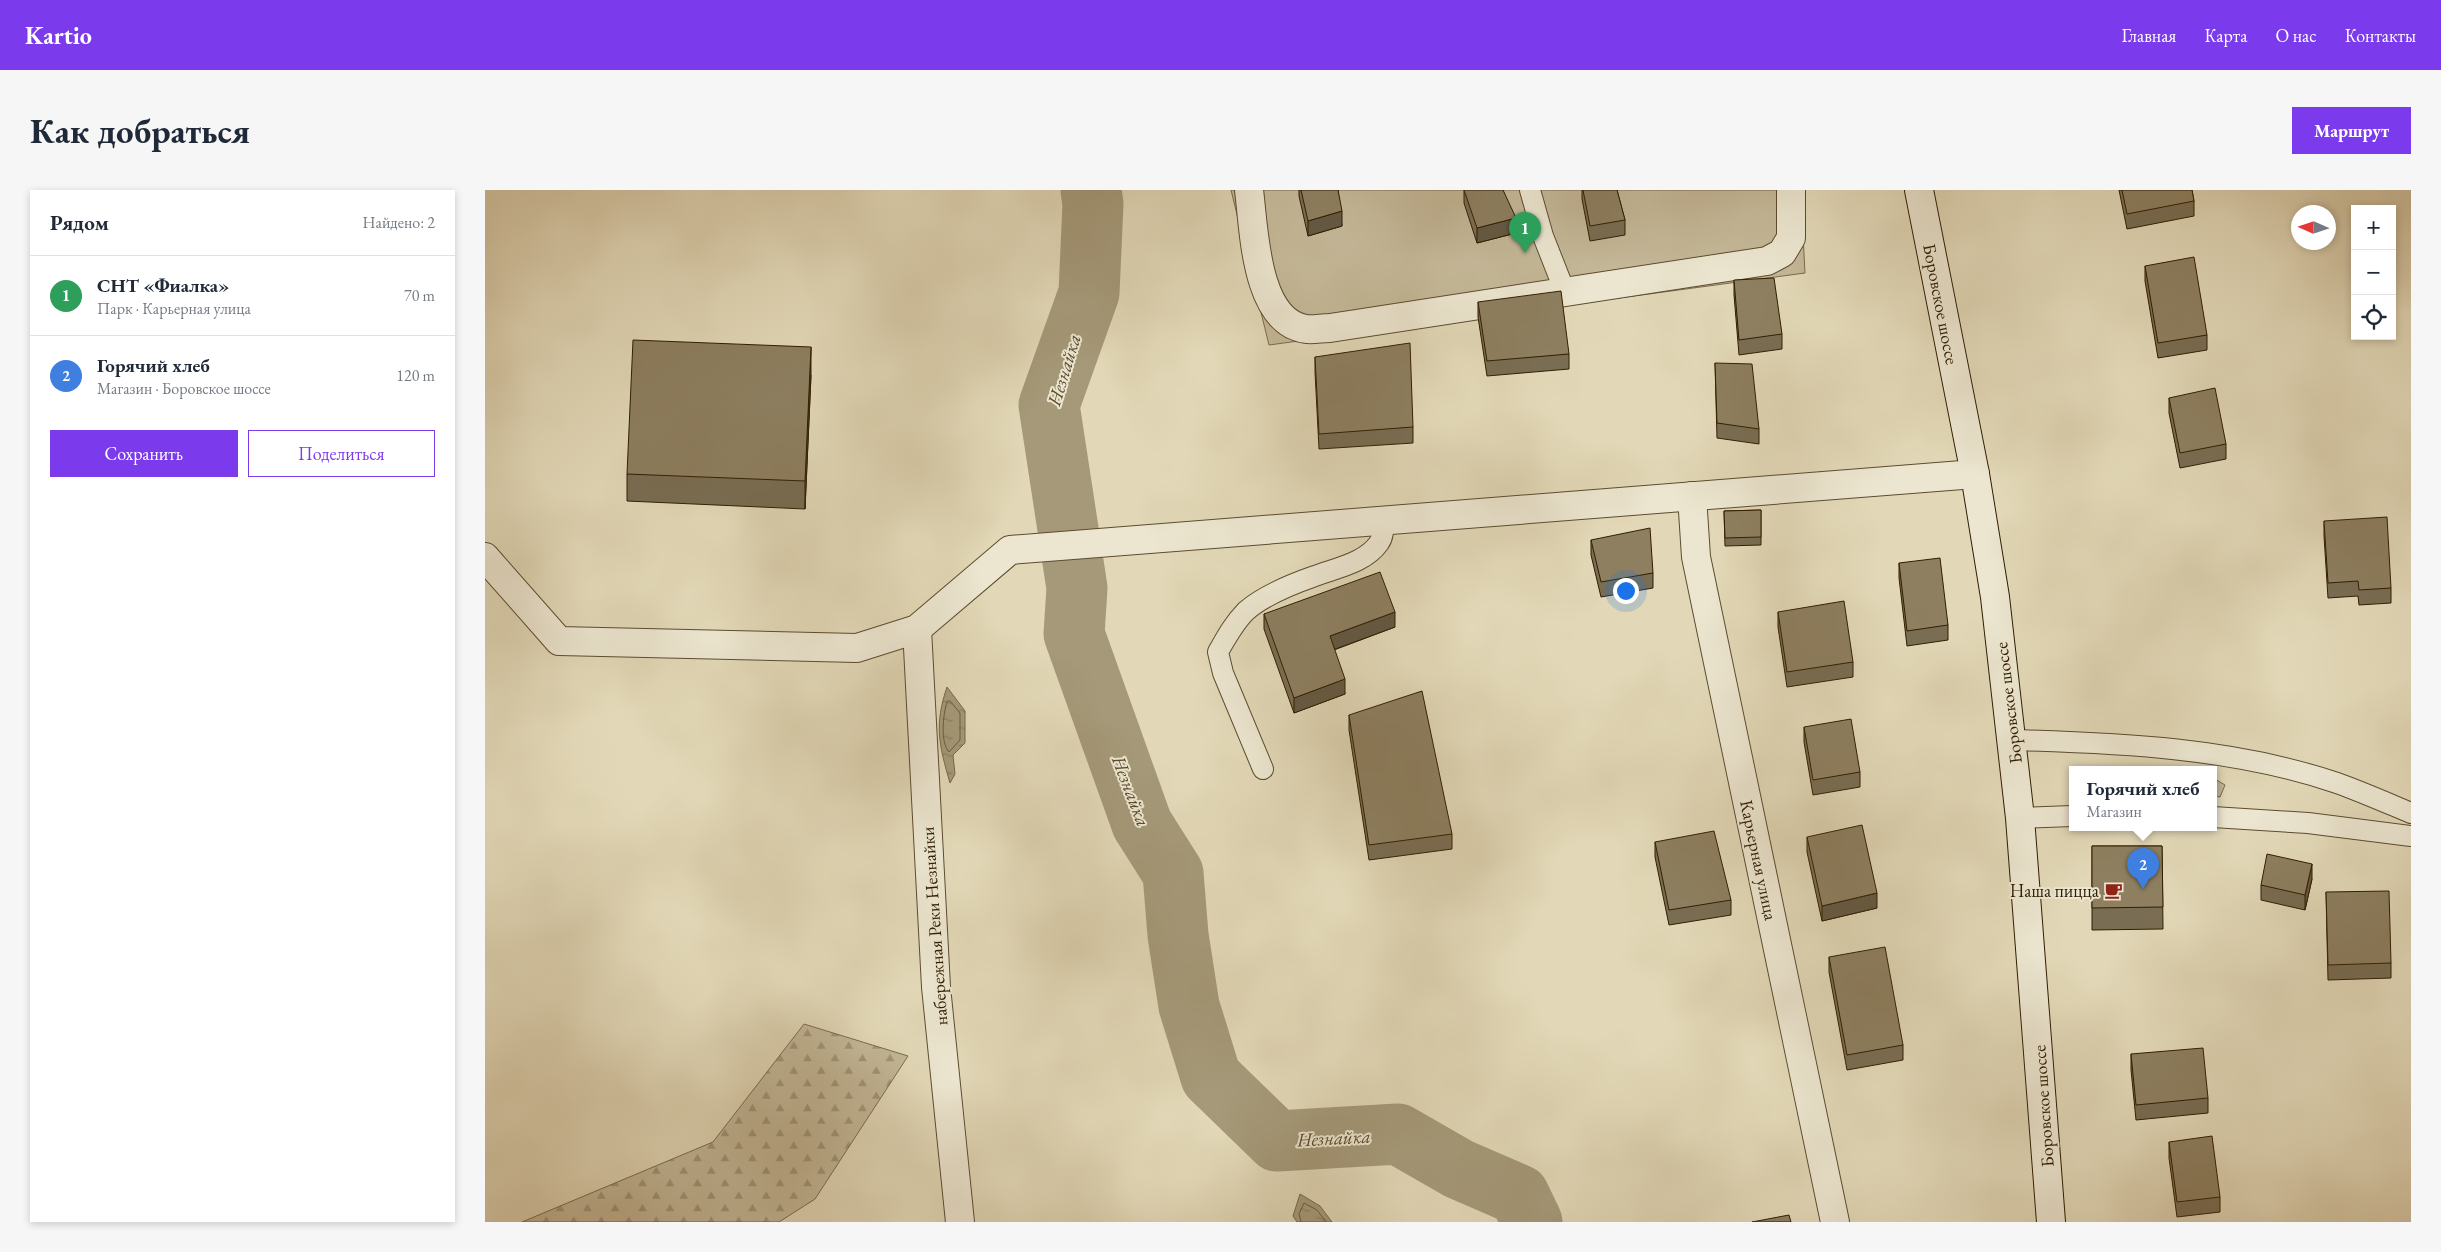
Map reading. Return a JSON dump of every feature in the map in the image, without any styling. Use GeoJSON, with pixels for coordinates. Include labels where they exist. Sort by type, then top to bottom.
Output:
{"type":"FeatureCollection","features":[{"type":"Feature","properties":{"kind":"street"},"geometry":{"type":"LineString","coordinates":[[1249,190],[1258,262],[1266,291],[1276,310],[1289,321],[1305,329],[1330,328],[1767,261],[1782,253],[1791,238],[1791,190]]}},
{"type":"Feature","properties":{"kind":"street","name":"Боровское шоссе"},"geometry":{"type":"LineString","coordinates":[[1919,190],[1975,474],[1995,598],[2021,818],[2051,1222]]}},
{"type":"Feature","properties":{"kind":"street"},"geometry":{"type":"LineString","coordinates":[[485,557],[559,642],[857,648],[917,629],[1010,550],[1975,474]]}},
{"type":"Feature","properties":{"kind":"street","name":"Карьерная улица"},"geometry":{"type":"LineString","coordinates":[[1692,496],[1697,557],[1835,1222]]}},
{"type":"Feature","properties":{"kind":"street","name":"набережная Реки Незнайки"},"geometry":{"type":"LineString","coordinates":[[917,629],[936,987],[960,1222]]}},
{"type":"Feature","properties":{"kind":"lane"},"geometry":{"type":"LineString","coordinates":[[1530,190],[1543,236],[1565,292]]}},
{"type":"Feature","properties":{"kind":"lane"},"geometry":{"type":"LineString","coordinates":[[1263,768],[1223,673],[1218,652],[1228,632],[1247,611],[1278,592],[1355,562],[1379,544],[1383,535],[1383,521]]}},
{"type":"Feature","properties":{"kind":"lane"},"geometry":{"type":"LineString","coordinates":[[2013,740],[2111,744],[2247,761],[2336,783],[2411,813]]}},
{"type":"Feature","properties":{"kind":"lane"},"geometry":{"type":"LineString","coordinates":[[2021,818],[2069,816]]}},
{"type":"Feature","properties":{"kind":"lane"},"geometry":{"type":"LineString","coordinates":[[2217,817],[2308,823],[2411,836]]}},
{"type":"Feature","properties":{"kind":"green space"},"geometry":{"type":"Polygon","coordinates":[[[1231,190],[1797,190],[1802,215],[1805,273],[1269,345],[1231,190]]]}},
{"type":"Feature","properties":{"kind":"green space"},"geometry":{"type":"Polygon","coordinates":[[[2217,780],[2225,785],[2220,797],[2217,797],[2217,780]]]}},
{"type":"Feature","properties":{"kind":"green space"},"geometry":{"type":"Polygon","coordinates":[[[804,1024],[908,1056],[815,1199],[779,1222],[522,1222],[713,1142],[804,1024]]]}},
{"type":"Feature","properties":{"kind":"water"},"geometry":{"type":"Polygon","coordinates":[[[947,687],[965,711],[965,743],[953,755],[955,774],[950,783],[939,735],[940,713],[947,687]]]}},
{"type":"Feature","properties":{"kind":"water"},"geometry":{"type":"Polygon","coordinates":[[[1300,1194],[1320,1206],[1332,1222],[1297,1222],[1293,1216],[1300,1194]]]}},
{"type":"Feature","properties":{"kind":"building"},"geometry":{"type":"Polygon","coordinates":[[[1301,190],[1338,190],[1342,211],[1308,221],[1301,190]]]}},
{"type":"Feature","properties":{"kind":"building"},"geometry":{"type":"Polygon","coordinates":[[[1464,190],[1503,190],[1516,218],[1477,228],[1464,190]]]}},
{"type":"Feature","properties":{"kind":"building"},"geometry":{"type":"Polygon","coordinates":[[[1583,190],[1617,190],[1625,220],[1590,226],[1583,190]]]}},
{"type":"Feature","properties":{"kind":"building"},"geometry":{"type":"Polygon","coordinates":[[[2122,190],[2192,190],[2194,201],[2127,214],[2122,190]]]}},
{"type":"Feature","properties":{"kind":"building"},"geometry":{"type":"Polygon","coordinates":[[[2194,257],[2207,335],[2158,343],[2145,266],[2194,257]]]}},
{"type":"Feature","properties":{"kind":"building"},"geometry":{"type":"Polygon","coordinates":[[[1774,278],[1782,334],[1739,340],[1734,280],[1774,278]]]}},
{"type":"Feature","properties":{"kind":"building"},"geometry":{"type":"Polygon","coordinates":[[[1561,291],[1569,354],[1487,361],[1478,302],[1561,291]]]}},
{"type":"Feature","properties":{"kind":"building"},"geometry":{"type":"Polygon","coordinates":[[[633,340],[811,347],[805,481],[627,474],[633,340]]]}},
{"type":"Feature","properties":{"kind":"building"},"geometry":{"type":"Polygon","coordinates":[[[1410,343],[1413,427],[1319,434],[1315,357],[1410,343]]]}},
{"type":"Feature","properties":{"kind":"building"},"geometry":{"type":"Polygon","coordinates":[[[1715,363],[1752,364],[1759,429],[1717,423],[1715,363]]]}},
{"type":"Feature","properties":{"kind":"building"},"geometry":{"type":"Polygon","coordinates":[[[2215,388],[2226,444],[2180,453],[2169,398],[2215,388]]]}},
{"type":"Feature","properties":{"kind":"building"},"geometry":{"type":"Polygon","coordinates":[[[1761,510],[1761,537],[1725,538],[1724,511],[1761,510]]]}},
{"type":"Feature","properties":{"kind":"building"},"geometry":{"type":"Polygon","coordinates":[[[2387,517],[2391,588],[2359,590],[2358,581],[2328,583],[2324,521],[2387,517]]]}},
{"type":"Feature","properties":{"kind":"building"},"geometry":{"type":"Polygon","coordinates":[[[1650,528],[1653,573],[1601,582],[1591,540],[1650,528]]]}},
{"type":"Feature","properties":{"kind":"building"},"geometry":{"type":"Polygon","coordinates":[[[1940,558],[1948,625],[1907,631],[1899,563],[1940,558]]]}},
{"type":"Feature","properties":{"kind":"building"},"geometry":{"type":"Polygon","coordinates":[[[1380,572],[1395,612],[1330,636],[1345,679],[1294,698],[1264,614],[1380,572]]]}},
{"type":"Feature","properties":{"kind":"building"},"geometry":{"type":"Polygon","coordinates":[[[1844,601],[1853,662],[1787,672],[1778,612],[1844,601]]]}},
{"type":"Feature","properties":{"kind":"building"},"geometry":{"type":"Polygon","coordinates":[[[1422,691],[1452,834],[1369,845],[1349,715],[1422,691]]]}},
{"type":"Feature","properties":{"kind":"building"},"geometry":{"type":"Polygon","coordinates":[[[1851,719],[1860,772],[1813,780],[1804,727],[1851,719]]]}},
{"type":"Feature","properties":{"kind":"building"},"geometry":{"type":"Polygon","coordinates":[[[1862,825],[1877,893],[1822,906],[1807,837],[1862,825]]]}},
{"type":"Feature","properties":{"kind":"building"},"geometry":{"type":"Polygon","coordinates":[[[1714,831],[1731,900],[1669,910],[1655,842],[1714,831]]]}},
{"type":"Feature","properties":{"kind":"building"},"geometry":{"type":"Polygon","coordinates":[[[2092,846],[2162,846],[2163,907],[2092,908],[2092,846]]]}},
{"type":"Feature","properties":{"kind":"building"},"geometry":{"type":"Polygon","coordinates":[[[2267,854],[2312,864],[2305,895],[2261,885],[2267,854]]]}},
{"type":"Feature","properties":{"kind":"building"},"geometry":{"type":"Polygon","coordinates":[[[2389,891],[2391,963],[2328,965],[2326,892],[2389,891]]]}},
{"type":"Feature","properties":{"kind":"building"},"geometry":{"type":"Polygon","coordinates":[[[1885,947],[1903,1045],[1847,1055],[1829,957],[1885,947]]]}},
{"type":"Feature","properties":{"kind":"building"},"geometry":{"type":"Polygon","coordinates":[[[2203,1048],[2208,1098],[2136,1105],[2131,1054],[2203,1048]]]}},
{"type":"Feature","properties":{"kind":"building"},"geometry":{"type":"Polygon","coordinates":[[[2212,1136],[2220,1197],[2177,1202],[2169,1142],[2212,1136]]]}},
{"type":"Feature","properties":{"kind":"building"},"geometry":{"type":"Polygon","coordinates":[[[1789,1215],[1791,1222],[1752,1222],[1789,1215]]]}},
{"type":"Feature","properties":{"kind":"waterway","name":"Незнайка"},"geometry":{"type":"LineString","coordinates":[[1091,190],[1093,204],[1089,293],[1049,405],[1077,588],[1074,634],[1142,824],[1173,873],[1178,935],[1189,1006],[1211,1077],[1277,1141],[1398,1134],[1459,1169],[1519,1195],[1532,1222]]}},
{"type":"Feature","properties":{"kind":"place","name":"СНТ «Фиалка»"},"geometry":{"type":"Point","coordinates":[1525,253]}},
{"type":"Feature","properties":{"kind":"place","name":"Горячий хлеб"},"geometry":{"type":"Point","coordinates":[2143,889]}},
{"type":"Feature","properties":{"kind":"place","name":"Наша пицца"},"geometry":{"type":"Point","coordinates":[2113,890]}}]}
